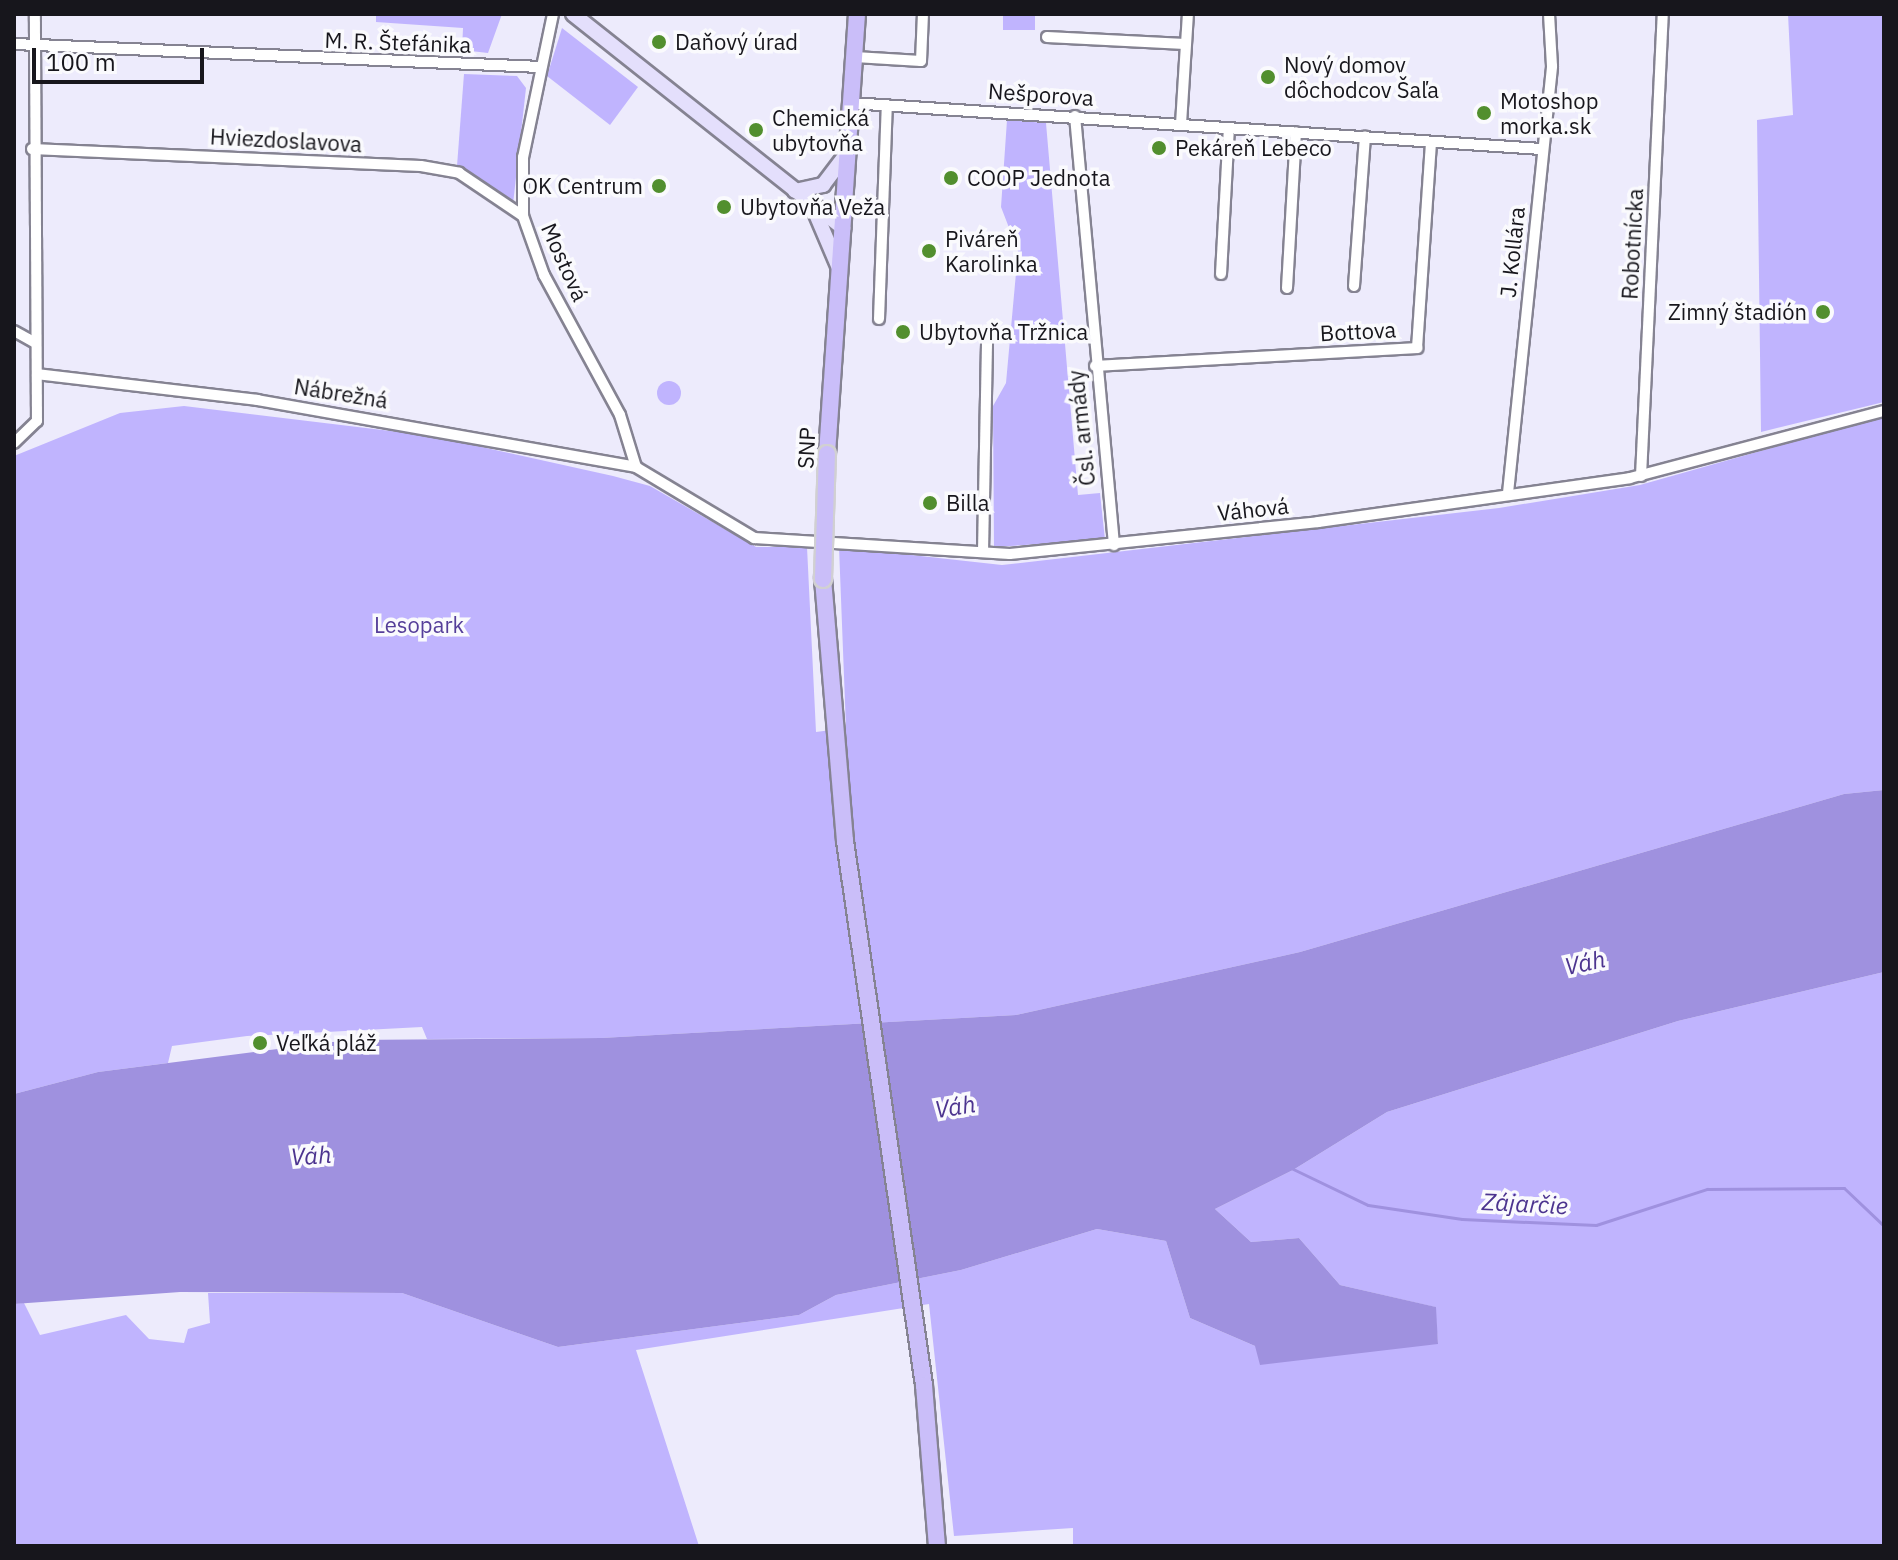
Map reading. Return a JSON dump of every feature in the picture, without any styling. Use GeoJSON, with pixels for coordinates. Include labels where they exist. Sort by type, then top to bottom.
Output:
{"type":"FeatureCollection","features":[{"type":"Feature","properties":{"kind":"main road"},"geometry":{"type":"LineString","coordinates":[[573,14],[843,228]]}},
{"type":"Feature","properties":{"kind":"main road","name":"SNP"},"geometry":{"type":"LineString","coordinates":[[857,14],[827,454],[823,579],[845,841],[924,1385],[937,1546]]}},
{"type":"Feature","properties":{"kind":"main road"},"geometry":{"type":"LineString","coordinates":[[795,191],[823,185],[843,164],[849,144]]}},
{"type":"Feature","properties":{"kind":"main road"},"geometry":{"type":"LineString","coordinates":[[811,203],[839,268]]}},
{"type":"Feature","properties":{"kind":"street"},"geometry":{"type":"LineString","coordinates":[[14,443],[37,421],[32,149],[35,14]]}},
{"type":"Feature","properties":{"kind":"street","name":"Mostová"},"geometry":{"type":"LineString","coordinates":[[553,14],[523,157],[523,216],[544,275],[620,415],[636,467]]}},
{"type":"Feature","properties":{"kind":"street"},"geometry":{"type":"LineString","coordinates":[[855,57],[921,61],[923,14]]}},
{"type":"Feature","properties":{"kind":"street"},"geometry":{"type":"LineString","coordinates":[[1181,124],[1188,14]]}},
{"type":"Feature","properties":{"kind":"street","name":"J. Kollára"},"geometry":{"type":"LineString","coordinates":[[1508,493],[1552,66],[1549,14]]}},
{"type":"Feature","properties":{"kind":"street","name":"Robotnícka"},"geometry":{"type":"LineString","coordinates":[[1641,476],[1663,14]]}},
{"type":"Feature","properties":{"kind":"street"},"geometry":{"type":"LineString","coordinates":[[1047,37],[1185,44]]}},
{"type":"Feature","properties":{"kind":"street","name":"M. R. Štefánika"},"geometry":{"type":"LineString","coordinates":[[14,44],[540,67]]}},
{"type":"Feature","properties":{"kind":"street","name":"Nešporova"},"geometry":{"type":"LineString","coordinates":[[851,103],[1542,149]]}},
{"type":"Feature","properties":{"kind":"street"},"geometry":{"type":"LineString","coordinates":[[879,319],[887,105]]}},
{"type":"Feature","properties":{"kind":"street","name":"Čsl. armády"},"geometry":{"type":"LineString","coordinates":[[1075,116],[1095,366],[1114,545]]}},
{"type":"Feature","properties":{"kind":"street"},"geometry":{"type":"LineString","coordinates":[[1221,274],[1229,128]]}},
{"type":"Feature","properties":{"kind":"street"},"geometry":{"type":"LineString","coordinates":[[1287,288],[1296,132]]}},
{"type":"Feature","properties":{"kind":"street"},"geometry":{"type":"LineString","coordinates":[[1354,286],[1365,136]]}},
{"type":"Feature","properties":{"kind":"street","name":"Bottova"},"geometry":{"type":"LineString","coordinates":[[1095,366],[1417,348],[1431,142]]}},
{"type":"Feature","properties":{"kind":"street","name":"Hviezdoslavova"},"geometry":{"type":"LineString","coordinates":[[32,149],[421,166],[459,173],[523,216]]}},
{"type":"Feature","properties":{"kind":"street"},"geometry":{"type":"LineString","coordinates":[[14,331],[36,343]]}},
{"type":"Feature","properties":{"kind":"street"},"geometry":{"type":"LineString","coordinates":[[983,552],[987,334]]}},
{"type":"Feature","properties":{"kind":"street","name":"Nábrežná"},"geometry":{"type":"LineString","coordinates":[[37,374],[257,400],[636,467]]}},
{"type":"Feature","properties":{"kind":"street","name":"Váhová"},"geometry":{"type":"LineString","coordinates":[[636,467],[754,538],[983,552],[1114,545],[1641,476],[1884,411]]}},
{"type":"Feature","properties":{"kind":"green space"},"geometry":{"type":"Polygon","coordinates":[[[376,14],[502,14],[488,53],[462,50],[463,28],[376,22],[376,14]]]}},
{"type":"Feature","properties":{"kind":"green space"},"geometry":{"type":"Polygon","coordinates":[[[1003,14],[1035,14],[1035,30],[1003,30],[1003,14]]]}},
{"type":"Feature","properties":{"kind":"green space"},"geometry":{"type":"Polygon","coordinates":[[[1788,14],[1884,14],[1884,402],[1761,432],[1757,120],[1793,115],[1788,14]]]}},
{"type":"Feature","properties":{"kind":"green space"},"geometry":{"type":"Polygon","coordinates":[[[562,28],[638,87],[610,125],[547,76],[562,28]]]}},
{"type":"Feature","properties":{"kind":"green space"},"geometry":{"type":"Polygon","coordinates":[[[464,74],[517,76],[526,88],[513,204],[457,166],[464,74]]]}},
{"type":"Feature","properties":{"kind":"green space"},"geometry":{"type":"Polygon","coordinates":[[[1007,120],[1046,123],[1078,495],[1100,493],[1105,540],[994,547],[993,406],[1006,383],[1018,251],[1001,207],[1007,120]]]}},
{"type":"Feature","properties":{"kind":"green space"},"geometry":{"type":"Polygon","coordinates":[[[669,381],[677,385],[681,393],[677,401],[669,405],[661,401],[657,393],[661,385],[669,381]]]}},
{"type":"Feature","properties":{"kind":"green space","name":"Lesopark"},"geometry":{"type":"Polygon","coordinates":[[[184,406],[432,436],[613,476],[650,486],[756,547],[807,547],[816,732],[846,728],[839,547],[1002,565],[1499,508],[1640,485],[1884,416],[1884,790],[1844,794],[1300,952],[1016,1015],[601,1038],[427,1039],[422,1027],[247,1036],[172,1046],[168,1063],[98,1072],[14,1094],[14,456],[120,413],[184,406]]]}},
{"type":"Feature","properties":{"kind":"green space"},"geometry":{"type":"Polygon","coordinates":[[[1884,972],[1884,1546],[1073,1546],[1073,1528],[954,1536],[929,1304],[636,1350],[699,1546],[14,1546],[14,1304],[24,1303],[40,1335],[126,1315],[149,1339],[184,1343],[188,1329],[210,1323],[208,1293],[402,1293],[558,1347],[799,1315],[836,1295],[961,1270],[1097,1229],[1166,1241],[1190,1318],[1255,1346],[1438,1344],[1435,1307],[1340,1285],[1299,1238],[1251,1242],[1215,1209],[1293,1170],[1387,1112],[1678,1021],[1884,972]]]}},
{"type":"Feature","properties":{"kind":"water","name":"Váh"},"geometry":{"type":"Polygon","coordinates":[[[1884,790],[1884,972],[1678,1021],[1387,1112],[1293,1170],[1215,1209],[1251,1242],[1299,1238],[1340,1285],[1436,1307],[1438,1344],[1260,1365],[1255,1346],[1190,1318],[1166,1241],[1097,1229],[961,1270],[836,1295],[799,1315],[558,1347],[402,1293],[180,1292],[14,1304],[14,1094],[98,1072],[349,1040],[601,1038],[1016,1015],[1300,952],[1844,794],[1884,790]]]}},
{"type":"Feature","properties":{"kind":"waterway","name":"Zájarčie"},"geometry":{"type":"LineString","coordinates":[[1291,1168],[1368,1205],[1462,1219],[1596,1225],[1707,1189],[1844,1188],[1884,1226]]}},
{"type":"Feature","properties":{"kind":"place","name":"Daňový úrad"},"geometry":{"type":"Point","coordinates":[659,42]}},
{"type":"Feature","properties":{"kind":"place","name":"Nový domov dôchodcov Šaľa"},"geometry":{"type":"Point","coordinates":[1268,77]}},
{"type":"Feature","properties":{"kind":"place","name":"Motoshop morka.sk"},"geometry":{"type":"Point","coordinates":[1484,113]}},
{"type":"Feature","properties":{"kind":"place","name":"Chemická ubytovňa"},"geometry":{"type":"Point","coordinates":[756,130]}},
{"type":"Feature","properties":{"kind":"place","name":"Pekáreň Lebeco"},"geometry":{"type":"Point","coordinates":[1159,148]}},
{"type":"Feature","properties":{"kind":"place","name":"COOP Jednota"},"geometry":{"type":"Point","coordinates":[951,178]}},
{"type":"Feature","properties":{"kind":"place","name":"OK Centrum"},"geometry":{"type":"Point","coordinates":[659,186]}},
{"type":"Feature","properties":{"kind":"place","name":"Ubytovňa Veža"},"geometry":{"type":"Point","coordinates":[724,207]}},
{"type":"Feature","properties":{"kind":"place","name":"Piváreň Karolinka"},"geometry":{"type":"Point","coordinates":[929,251]}},
{"type":"Feature","properties":{"kind":"place","name":"Zimný štadión"},"geometry":{"type":"Point","coordinates":[1823,312]}},
{"type":"Feature","properties":{"kind":"place","name":"Ubytovňa Tržnica"},"geometry":{"type":"Point","coordinates":[903,332]}},
{"type":"Feature","properties":{"kind":"place","name":"Billa"},"geometry":{"type":"Point","coordinates":[930,503]}},
{"type":"Feature","properties":{"kind":"place","name":"Veľká pláž"},"geometry":{"type":"Point","coordinates":[260,1043]}}]}
